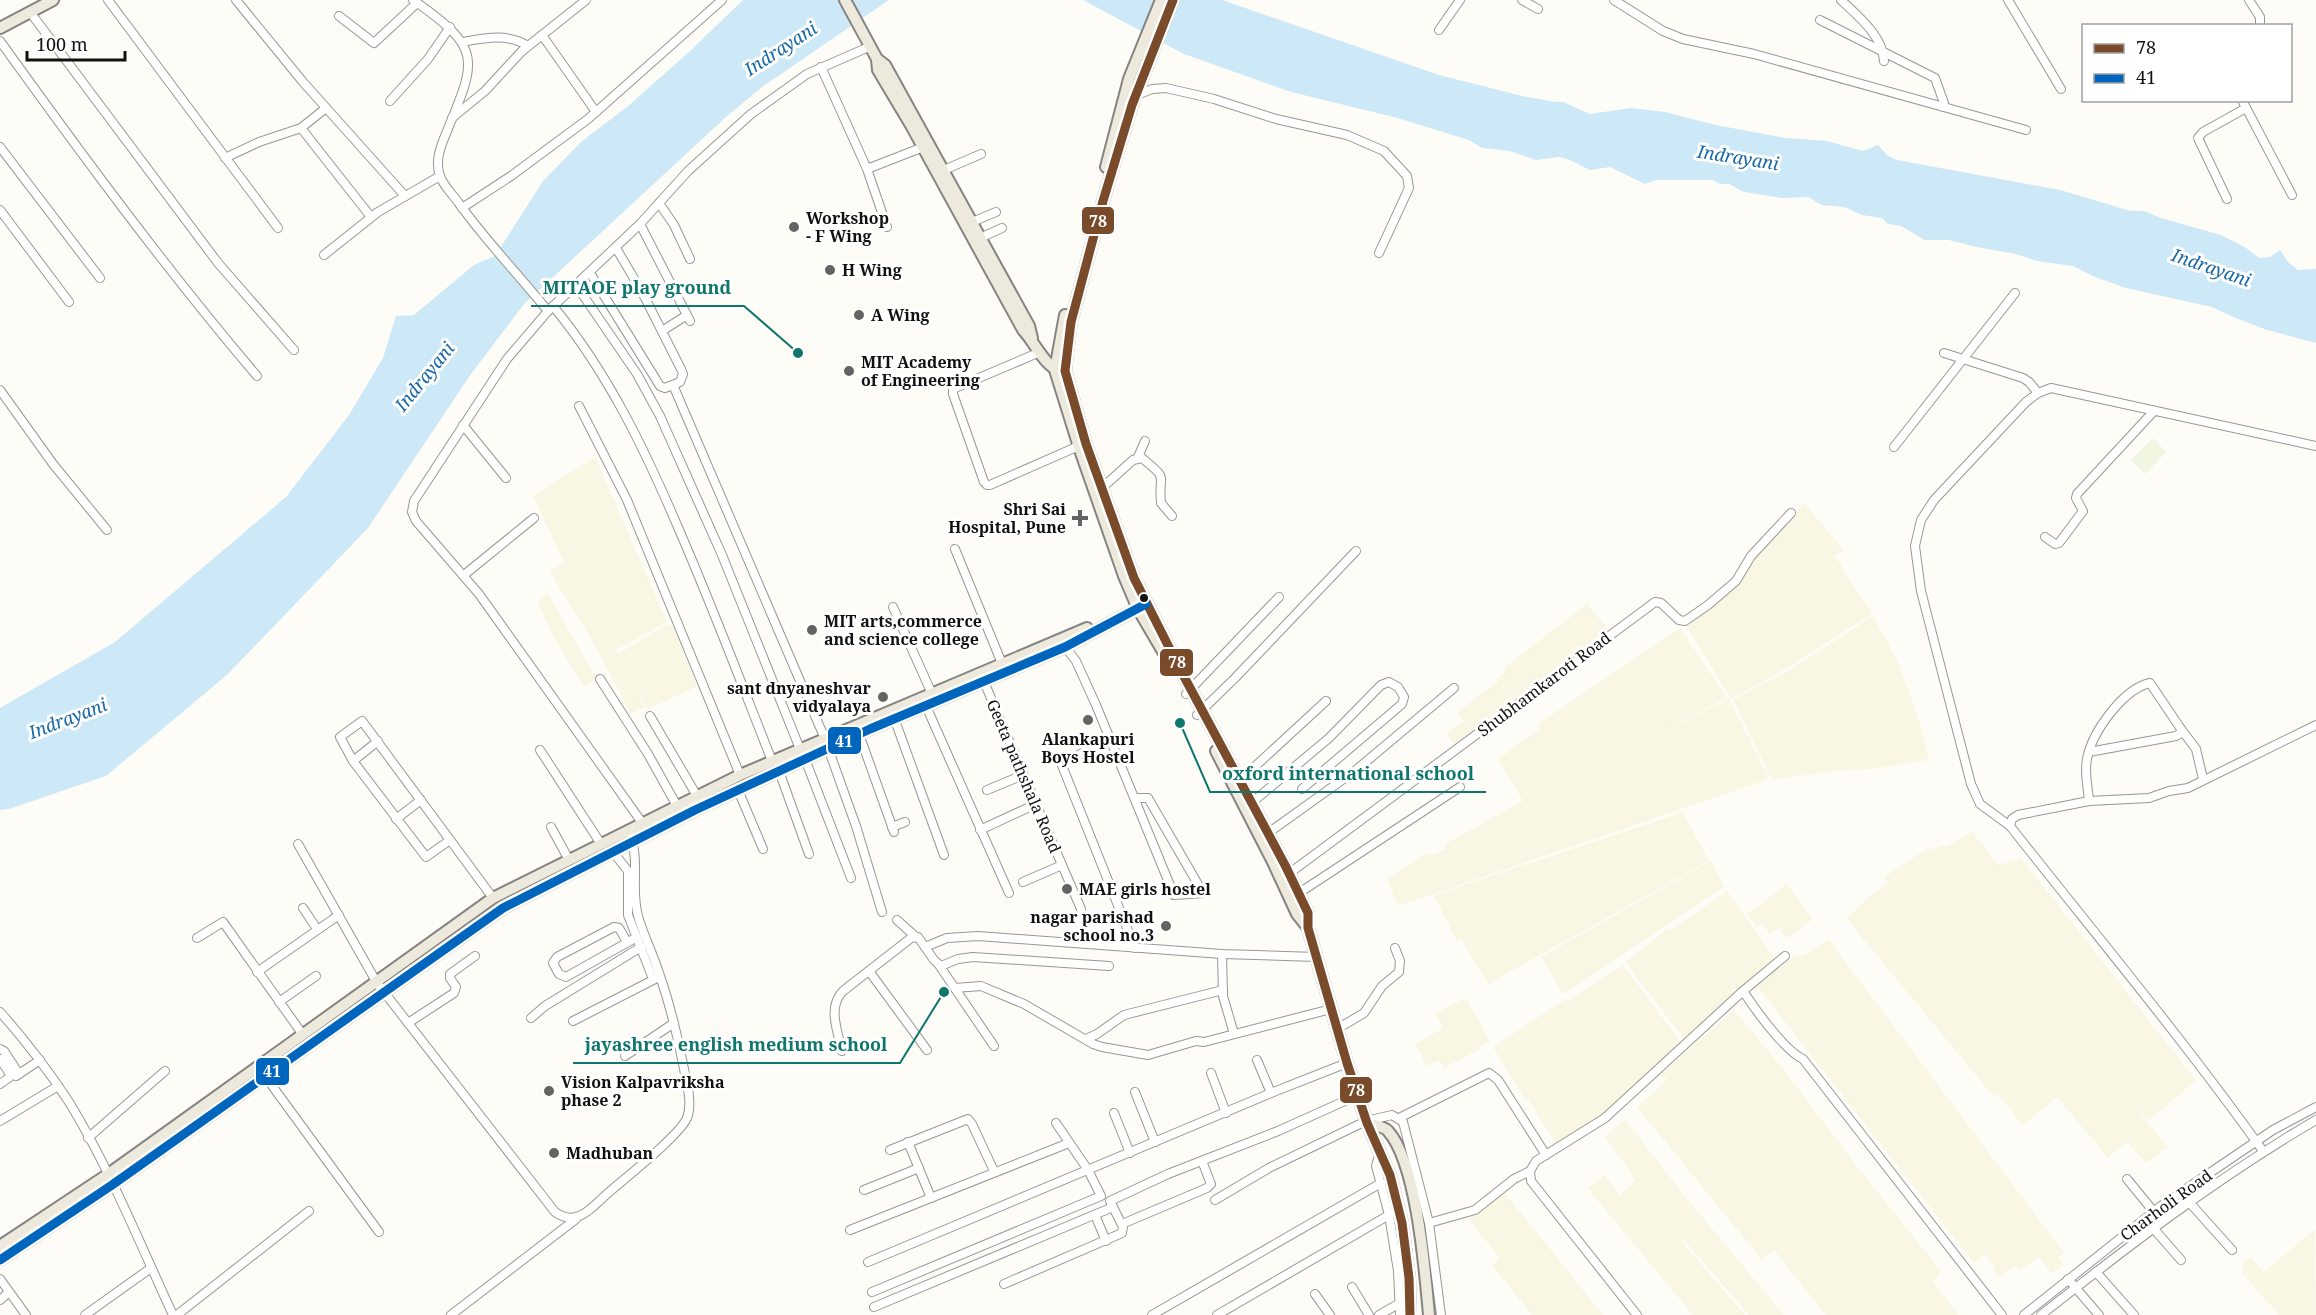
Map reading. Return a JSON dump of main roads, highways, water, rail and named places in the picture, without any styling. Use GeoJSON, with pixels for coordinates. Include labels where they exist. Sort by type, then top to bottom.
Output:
{"type":"FeatureCollection","features":[{"type":"Feature","properties":{"kind":"main road"},"geometry":{"type":"LineString","coordinates":[[0,28],[53,0]]}},
{"type":"Feature","properties":{"kind":"main road"},"geometry":{"type":"LineString","coordinates":[[845,0],[877,59],[885,65],[910,117],[941,168],[949,188],[1014,307],[1029,326],[1032,339],[1040,352],[1060,371],[1071,394],[1082,445],[1102,488],[1140,603]]}},
{"type":"Feature","properties":{"kind":"main road"},"geometry":{"type":"LineString","coordinates":[[1161,0],[1129,79],[1122,122],[1082,262],[1060,371],[1082,445],[1140,603],[1237,783],[1294,896],[1308,913],[1308,928],[1330,1009],[1367,1122],[1390,1175],[1402,1223],[1409,1278],[1410,1315]]}},
{"type":"Feature","properties":{"kind":"main road"},"geometry":{"type":"LineString","coordinates":[[1122,122],[1141,82],[1173,0]]}},
{"type":"Feature","properties":{"kind":"main road"},"geometry":{"type":"LineString","coordinates":[[827,743],[859,734],[932,693],[1065,647],[1140,603]]}},
{"type":"Feature","properties":{"kind":"main road"},"geometry":{"type":"LineString","coordinates":[[1004,669],[1140,603]]}},
{"type":"Feature","properties":{"kind":"main road"},"geometry":{"type":"LineString","coordinates":[[0,1246],[110,1180],[265,1076],[494,898],[740,775],[772,761],[802,754],[893,715],[926,706],[982,677]]}},
{"type":"Feature","properties":{"kind":"main road"},"geometry":{"type":"LineString","coordinates":[[0,1260],[303,1035],[503,908],[779,771],[802,754]]}},
{"type":"Feature","properties":{"kind":"main road"},"geometry":{"type":"LineString","coordinates":[[1367,1122],[1387,1129],[1407,1171],[1432,1291],[1429,1315]]}},
{"type":"Feature","properties":{"kind":"water","name":"Indrayani"},"geometry":{"type":"Polygon","coordinates":[[[743,0],[889,0],[762,87],[726,117],[524,304],[471,374],[368,528],[228,674],[106,776],[0,810],[0,708],[115,642],[286,497],[349,415],[383,358],[396,316],[414,315],[474,265],[495,256],[543,181],[582,141],[627,107],[743,0]]]}},
{"type":"Feature","properties":{"kind":"water","name":"Indrayani"},"geometry":{"type":"Polygon","coordinates":[[[1083,0],[1222,0],[1439,75],[1522,96],[1563,102],[1590,114],[1631,108],[1665,112],[1716,125],[1786,138],[1827,141],[1863,151],[1878,145],[1888,156],[1897,160],[2060,190],[2131,211],[2144,211],[2221,235],[2246,248],[2259,258],[2270,257],[2280,250],[2288,262],[2298,270],[2316,269],[2316,343],[2267,330],[2212,307],[2126,288],[2073,266],[2037,261],[2016,254],[1949,240],[1925,240],[1901,226],[1888,224],[1882,218],[1862,215],[1844,207],[1822,205],[1808,197],[1782,198],[1744,192],[1729,184],[1720,184],[1713,180],[1656,180],[1645,184],[1610,167],[1590,170],[1559,157],[1536,160],[1510,151],[1482,148],[1469,140],[1394,117],[1291,92],[1184,54],[1083,0]]]}},
{"type":"Feature","properties":{"kind":"place","name":"Workshop - F Wing"},"geometry":{"type":"Point","coordinates":[794,227]}},
{"type":"Feature","properties":{"kind":"place","name":"H Wing"},"geometry":{"type":"Point","coordinates":[830,270]}},
{"type":"Feature","properties":{"kind":"place","name":"A Wing"},"geometry":{"type":"Point","coordinates":[859,315]}},
{"type":"Feature","properties":{"kind":"place","name":"MITAOE play ground"},"geometry":{"type":"Point","coordinates":[798,353]}},
{"type":"Feature","properties":{"kind":"place","name":"MIT Academy of Engineering"},"geometry":{"type":"Point","coordinates":[849,371]}},
{"type":"Feature","properties":{"kind":"place","name":"Shri Sai Hospital, Pune"},"geometry":{"type":"Point","coordinates":[1080,518]}},
{"type":"Feature","properties":{"kind":"place","name":"MIT arts,commerce and science college"},"geometry":{"type":"Point","coordinates":[812,630]}},
{"type":"Feature","properties":{"kind":"place","name":"sant dnyaneshvar vidyalaya"},"geometry":{"type":"Point","coordinates":[883,697]}},
{"type":"Feature","properties":{"kind":"place","name":"Alankapuri Boys Hostel"},"geometry":{"type":"Point","coordinates":[1088,720]}},
{"type":"Feature","properties":{"kind":"place","name":"oxford international school"},"geometry":{"type":"Point","coordinates":[1180,723]}},
{"type":"Feature","properties":{"kind":"place","name":"MAE girls hostel"},"geometry":{"type":"Point","coordinates":[1067,889]}},
{"type":"Feature","properties":{"kind":"place","name":"nagar parishad school no.3"},"geometry":{"type":"Point","coordinates":[1166,926]}},
{"type":"Feature","properties":{"kind":"place","name":"jayashree english medium school"},"geometry":{"type":"Point","coordinates":[944,992]}},
{"type":"Feature","properties":{"kind":"place","name":"Vision Kalpavriksha phase 2"},"geometry":{"type":"Point","coordinates":[549,1091]}},
{"type":"Feature","properties":{"kind":"place","name":"Madhuban"},"geometry":{"type":"Point","coordinates":[554,1153]}}]}
